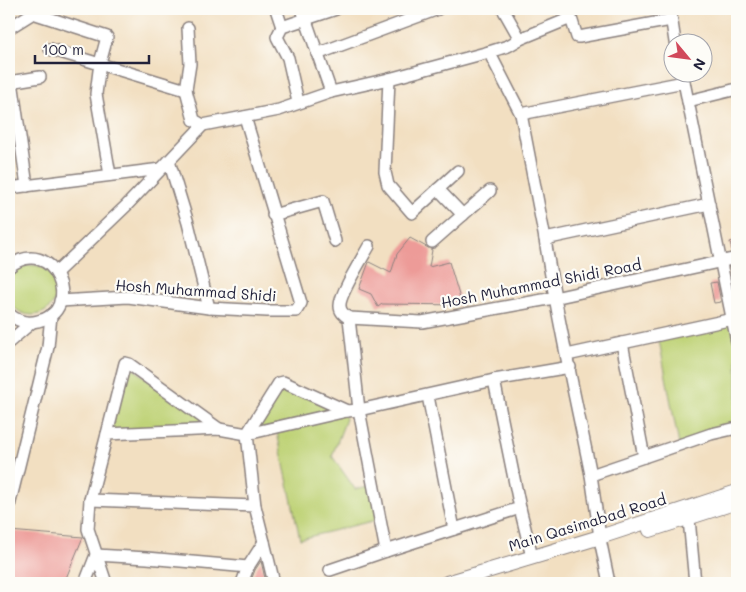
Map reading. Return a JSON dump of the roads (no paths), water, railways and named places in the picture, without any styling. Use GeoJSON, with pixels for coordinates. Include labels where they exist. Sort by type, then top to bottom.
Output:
{"type":"FeatureCollection","features":[{"type":"Feature","properties":{"kind":"main road","name":"Main Qasimabad Road"},"geometry":{"type":"LineString","coordinates":[[476,583],[737,492]]}},
{"type":"Feature","properties":{"kind":"main road","name":"Main Qasimabad Road"},"geometry":{"type":"LineString","coordinates":[[447,583],[532,556],[689,519],[737,502]]}},
{"type":"Feature","properties":{"kind":"street"},"geometry":{"type":"LineString","coordinates":[[20,9],[22,21]]}},
{"type":"Feature","properties":{"kind":"street"},"geometry":{"type":"LineString","coordinates":[[276,9],[282,27]]}},
{"type":"Feature","properties":{"kind":"street"},"geometry":{"type":"LineString","coordinates":[[298,102],[288,58],[277,37],[282,27],[304,14],[336,9]]}},
{"type":"Feature","properties":{"kind":"street"},"geometry":{"type":"LineString","coordinates":[[317,54],[438,9]]}},
{"type":"Feature","properties":{"kind":"street"},"geometry":{"type":"LineString","coordinates":[[503,9],[520,39]]}},
{"type":"Feature","properties":{"kind":"street"},"geometry":{"type":"LineString","coordinates":[[9,28],[22,21],[34,11],[106,36],[96,94],[110,175]]}},
{"type":"Feature","properties":{"kind":"street"},"geometry":{"type":"LineString","coordinates":[[57,272],[99,234],[203,125],[279,110],[331,92],[389,79],[490,52],[508,46],[570,14],[577,37],[670,12],[674,32]]}},
{"type":"Feature","properties":{"kind":"street"},"geometry":{"type":"LineString","coordinates":[[304,14],[331,92]]}},
{"type":"Feature","properties":{"kind":"street"},"geometry":{"type":"LineString","coordinates":[[188,28],[190,64],[186,90],[194,120],[203,125]]}},
{"type":"Feature","properties":{"kind":"street"},"geometry":{"type":"LineString","coordinates":[[50,49],[186,90]]}},
{"type":"Feature","properties":{"kind":"street"},"geometry":{"type":"LineString","coordinates":[[490,52],[522,114],[554,298],[591,474],[600,541],[609,583]]}},
{"type":"Feature","properties":{"kind":"street"},"geometry":{"type":"LineString","coordinates":[[27,186],[10,82],[40,77]]}},
{"type":"Feature","properties":{"kind":"street"},"geometry":{"type":"LineString","coordinates":[[389,79],[385,172],[388,185],[412,213],[458,171]]}},
{"type":"Feature","properties":{"kind":"street"},"geometry":{"type":"LineString","coordinates":[[522,114],[664,81]]}},
{"type":"Feature","properties":{"kind":"street"},"geometry":{"type":"LineString","coordinates":[[684,82],[737,342]]}},
{"type":"Feature","properties":{"kind":"street"},"geometry":{"type":"LineString","coordinates":[[688,101],[737,92]]}},
{"type":"Feature","properties":{"kind":"street"},"geometry":{"type":"LineString","coordinates":[[245,118],[273,215],[323,201],[335,241]]}},
{"type":"Feature","properties":{"kind":"street"},"geometry":{"type":"LineString","coordinates":[[9,188],[110,175],[165,165]]}},
{"type":"Feature","properties":{"kind":"street"},"geometry":{"type":"LineString","coordinates":[[165,165],[188,223],[209,308]]}},
{"type":"Feature","properties":{"kind":"street"},"geometry":{"type":"LineString","coordinates":[[438,189],[463,215]]}},
{"type":"Feature","properties":{"kind":"street"},"geometry":{"type":"LineString","coordinates":[[432,242],[490,192]]}},
{"type":"Feature","properties":{"kind":"street"},"geometry":{"type":"LineString","coordinates":[[545,239],[709,204]]}},
{"type":"Feature","properties":{"kind":"street","name":"Hosh Muhammad Shidi"},"geometry":{"type":"LineString","coordinates":[[60,301],[128,297],[209,308],[296,311],[301,303],[273,215]]}},
{"type":"Feature","properties":{"kind":"street"},"geometry":{"type":"LineString","coordinates":[[369,246],[339,305],[342,313],[349,318],[353,410],[386,551]]}},
{"type":"Feature","properties":{"kind":"street","name":"Hosh Muhammad Shidi Road"},"geometry":{"type":"LineString","coordinates":[[349,318],[422,322],[554,298],[737,258]]}},
{"type":"Feature","properties":{"kind":"street"},"geometry":{"type":"LineString","coordinates":[[9,342],[31,323],[50,315],[60,301],[62,291],[61,281],[52,266],[38,259],[22,259],[11,263]]}},
{"type":"Feature","properties":{"kind":"street"},"geometry":{"type":"LineString","coordinates":[[9,314],[20,321],[31,323]]}},
{"type":"Feature","properties":{"kind":"street"},"geometry":{"type":"LineString","coordinates":[[9,506],[48,347],[50,315]]}},
{"type":"Feature","properties":{"kind":"street"},"geometry":{"type":"LineString","coordinates":[[567,355],[733,319]]}},
{"type":"Feature","properties":{"kind":"street"},"geometry":{"type":"LineString","coordinates":[[622,343],[644,457]]}},
{"type":"Feature","properties":{"kind":"street"},"geometry":{"type":"LineString","coordinates":[[106,583],[88,529],[90,500],[125,363],[219,429]]}},
{"type":"Feature","properties":{"kind":"street"},"geometry":{"type":"LineString","coordinates":[[107,434],[219,429],[247,434],[353,410],[428,396],[494,380],[570,367]]}},
{"type":"Feature","properties":{"kind":"street"},"geometry":{"type":"LineString","coordinates":[[494,380],[520,508],[532,556]]}},
{"type":"Feature","properties":{"kind":"street"},"geometry":{"type":"LineString","coordinates":[[274,583],[255,506],[247,434],[281,382],[353,410]]}},
{"type":"Feature","properties":{"kind":"street"},"geometry":{"type":"LineString","coordinates":[[428,396],[454,529]]}},
{"type":"Feature","properties":{"kind":"street"},"geometry":{"type":"LineString","coordinates":[[591,474],[711,434],[737,428]]}},
{"type":"Feature","properties":{"kind":"street"},"geometry":{"type":"LineString","coordinates":[[9,452],[21,454]]}},
{"type":"Feature","properties":{"kind":"street"},"geometry":{"type":"LineString","coordinates":[[90,500],[255,506]]}},
{"type":"Feature","properties":{"kind":"street"},"geometry":{"type":"LineString","coordinates":[[330,570],[520,508]]}},
{"type":"Feature","properties":{"kind":"street"},"geometry":{"type":"LineString","coordinates":[[689,519],[695,583]]}},
{"type":"Feature","properties":{"kind":"street"},"geometry":{"type":"LineString","coordinates":[[242,583],[248,568],[264,542]]}},
{"type":"Feature","properties":{"kind":"street"},"geometry":{"type":"LineString","coordinates":[[96,555],[248,568]]}},
{"type":"Feature","properties":{"kind":"street"},"geometry":{"type":"LineString","coordinates":[[85,583],[96,555]]}}]}
